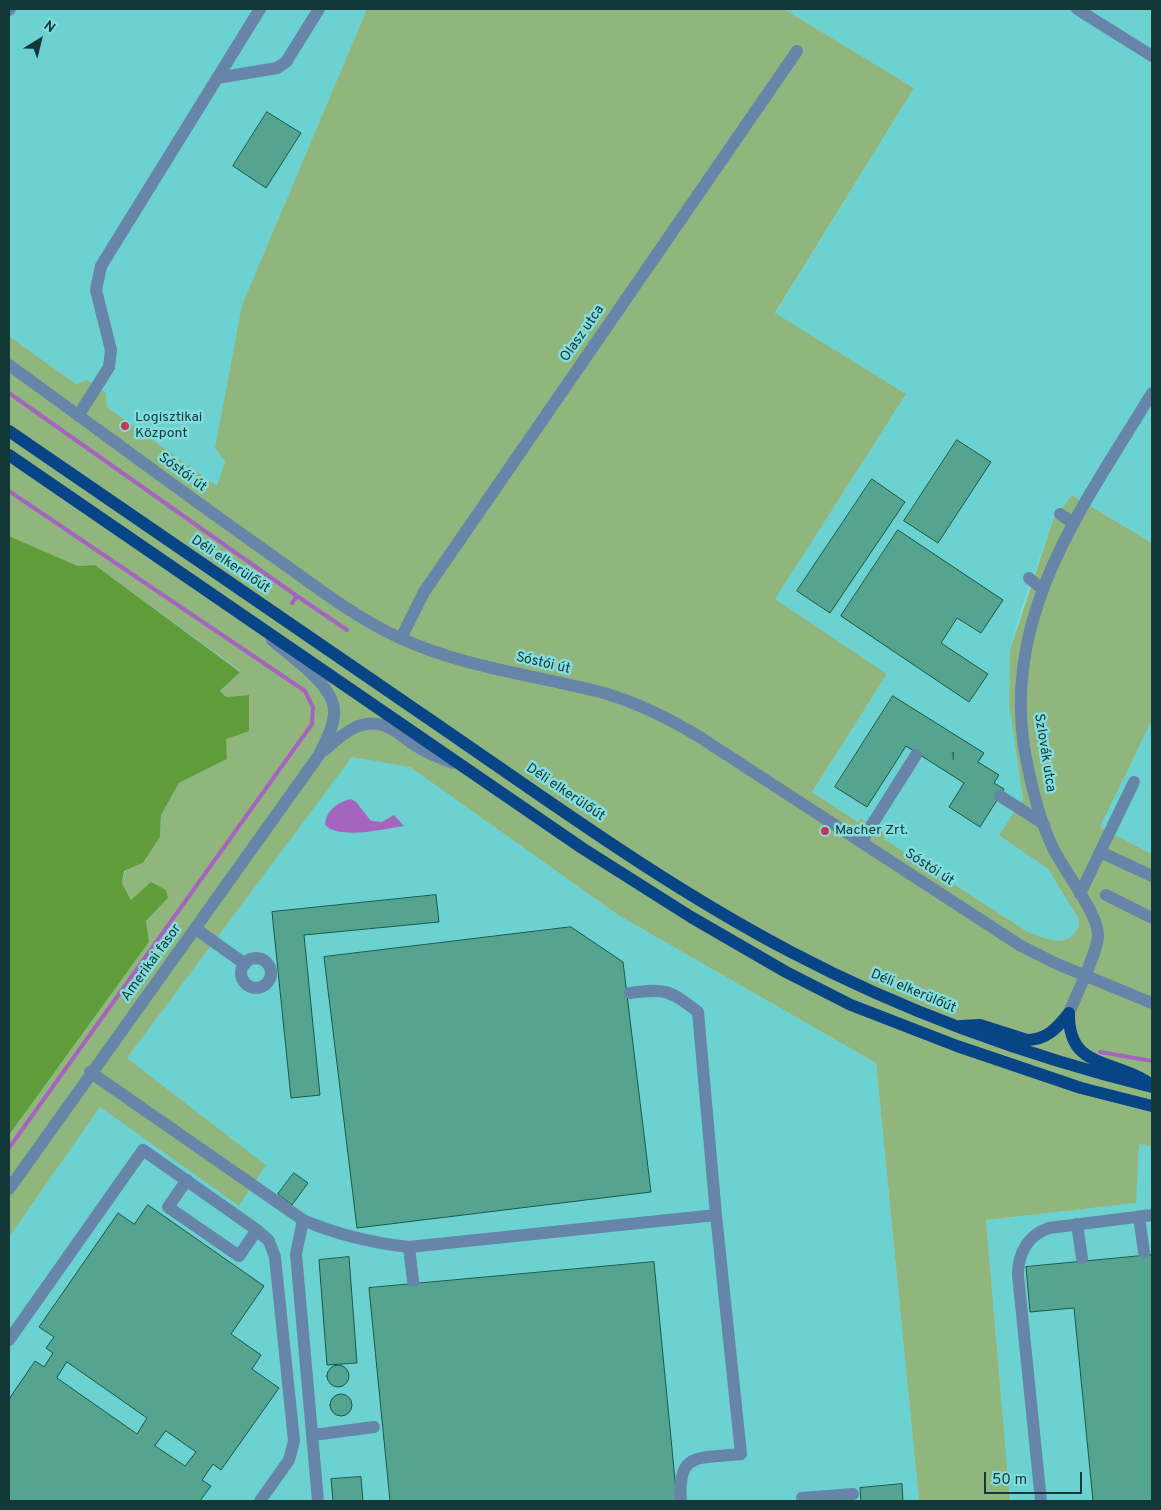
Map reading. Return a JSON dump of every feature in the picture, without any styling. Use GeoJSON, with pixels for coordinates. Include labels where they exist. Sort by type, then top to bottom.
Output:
{"type":"FeatureCollection","features":[{"type":"Feature","properties":{"kind":"main road","name":"Déli elkerülőút"},"geometry":{"type":"LineString","coordinates":[[9,431],[595,832],[725,915],[841,977],[954,1026],[1036,1055],[1152,1086]]}},
{"type":"Feature","properties":{"kind":"main road"},"geometry":{"type":"LineString","coordinates":[[9,455],[251,622],[477,774],[582,848],[691,917],[786,972],[851,1005],[1017,1068],[1081,1088],[1152,1106]]}},
{"type":"Feature","properties":{"kind":"main road"},"geometry":{"type":"LineString","coordinates":[[954,1026],[980,1025],[1027,1040],[1034,1040],[1052,1032],[1069,1013]]}},
{"type":"Feature","properties":{"kind":"main road"},"geometry":{"type":"LineString","coordinates":[[1069,1013],[1071,1038],[1082,1053],[1088,1058],[1131,1072],[1152,1086]]}},
{"type":"Feature","properties":{"kind":"street"},"geometry":{"type":"LineString","coordinates":[[78,416],[109,367],[111,350],[96,290],[101,266],[259,9]]}},
{"type":"Feature","properties":{"kind":"street"},"geometry":{"type":"LineString","coordinates":[[217,78],[277,68],[286,62],[319,9]]}},
{"type":"Feature","properties":{"kind":"street"},"geometry":{"type":"LineString","coordinates":[[1077,9],[1152,56]]}},
{"type":"Feature","properties":{"kind":"street","name":"Olasz utca"},"geometry":{"type":"LineString","coordinates":[[401,638],[424,592],[797,51]]}},
{"type":"Feature","properties":{"kind":"street","name":"Sóstói út"},"geometry":{"type":"LineString","coordinates":[[9,365],[355,614],[401,638],[459,660],[604,694],[662,715],[698,736],[1021,946],[1084,975]]}},
{"type":"Feature","properties":{"kind":"street","name":"Szlovák utca"},"geometry":{"type":"LineString","coordinates":[[1069,1013],[1095,949],[1098,936],[1091,913],[1057,856],[1044,824],[1026,753],[1021,704],[1025,657],[1042,589],[1063,540],[1152,393]]}},
{"type":"Feature","properties":{"kind":"street"},"geometry":{"type":"LineString","coordinates":[[1060,514],[1073,523]]}},
{"type":"Feature","properties":{"kind":"street"},"geometry":{"type":"LineString","coordinates":[[1029,578],[1042,589]]}},
{"type":"Feature","properties":{"kind":"street"},"geometry":{"type":"LineString","coordinates":[[251,622],[295,662],[316,677],[331,695],[335,714],[332,729],[319,755]]}},
{"type":"Feature","properties":{"kind":"street"},"geometry":{"type":"LineString","coordinates":[[319,755],[340,735],[350,729],[359,725],[380,724],[391,728],[424,751],[477,774]]}},
{"type":"Feature","properties":{"kind":"street","name":"Amerikai fasor"},"geometry":{"type":"LineString","coordinates":[[9,1189],[90,1072],[196,929],[319,755]]}},
{"type":"Feature","properties":{"kind":"street"},"geometry":{"type":"LineString","coordinates":[[861,842],[916,755]]}},
{"type":"Feature","properties":{"kind":"street"},"geometry":{"type":"LineString","coordinates":[[1080,894],[1134,782]]}},
{"type":"Feature","properties":{"kind":"street"},"geometry":{"type":"LineString","coordinates":[[1000,796],[1044,824]]}},
{"type":"Feature","properties":{"kind":"street"},"geometry":{"type":"LineString","coordinates":[[1100,852],[1152,876]]}},
{"type":"Feature","properties":{"kind":"street"},"geometry":{"type":"LineString","coordinates":[[1106,895],[1152,918]]}},
{"type":"Feature","properties":{"kind":"street"},"geometry":{"type":"LineString","coordinates":[[196,929],[244,964]]}},
{"type":"Feature","properties":{"kind":"street"},"geometry":{"type":"LineString","coordinates":[[1084,975],[1152,1003]]}},
{"type":"Feature","properties":{"kind":"street"},"geometry":{"type":"LineString","coordinates":[[630,993],[658,989],[667,991],[698,1012],[716,1215],[741,1454],[695,1460],[688,1464],[680,1476],[681,1501]]}},
{"type":"Feature","properties":{"kind":"street"},"geometry":{"type":"LineString","coordinates":[[90,1072],[303,1220],[345,1236],[375,1243],[409,1247],[716,1215]]}},
{"type":"Feature","properties":{"kind":"street"},"geometry":{"type":"LineString","coordinates":[[9,1340],[143,1150],[257,1230],[268,1241],[274,1257],[294,1441],[289,1460],[260,1501]]}},
{"type":"Feature","properties":{"kind":"street"},"geometry":{"type":"LineString","coordinates":[[187,1180],[168,1207],[239,1256],[257,1230]]}},
{"type":"Feature","properties":{"kind":"street"},"geometry":{"type":"LineString","coordinates":[[1041,1501],[1018,1265],[1024,1248],[1036,1235],[1050,1228],[1152,1215]]}},
{"type":"Feature","properties":{"kind":"street"},"geometry":{"type":"LineString","coordinates":[[1139,1216],[1144,1252]]}},
{"type":"Feature","properties":{"kind":"street"},"geometry":{"type":"LineString","coordinates":[[303,1220],[296,1254],[318,1501]]}},
{"type":"Feature","properties":{"kind":"street"},"geometry":{"type":"LineString","coordinates":[[1077,1224],[1082,1258]]}},
{"type":"Feature","properties":{"kind":"street"},"geometry":{"type":"LineString","coordinates":[[409,1247],[413,1281]]}},
{"type":"Feature","properties":{"kind":"street"},"geometry":{"type":"LineString","coordinates":[[313,1435],[374,1428]]}},
{"type":"Feature","properties":{"kind":"street"},"geometry":{"type":"LineString","coordinates":[[802,1495],[853,1494]]}},
{"type":"Feature","properties":{"kind":"shaded area"},"geometry":{"type":"Polygon","coordinates":[[[9,9],[367,9],[242,305],[225,461],[217,487],[107,407],[106,393],[87,380],[76,384],[9,336],[9,9]]]}},
{"type":"Feature","properties":{"kind":"shaded area"},"geometry":{"type":"Polygon","coordinates":[[[784,9],[1152,9],[1152,543],[1072,495],[1053,520],[1022,607],[1010,650],[1009,704],[1023,799],[1000,835],[1048,869],[1078,918],[1079,926],[1076,933],[1071,939],[1062,942],[1051,941],[1028,932],[884,839],[886,834],[862,818],[858,822],[812,792],[887,674],[774,600],[905,394],[775,314],[914,88],[784,9]]]}},
{"type":"Feature","properties":{"kind":"shaded area"},"geometry":{"type":"Polygon","coordinates":[[[1152,720],[1152,854],[1100,827],[1152,720]]]}},
{"type":"Feature","properties":{"kind":"shaded area"},"geometry":{"type":"Polygon","coordinates":[[[352,756],[410,767],[618,915],[876,1063],[919,1501],[9,1501],[9,1237],[100,1106],[239,1206],[266,1165],[127,1058],[352,756]]]}},
{"type":"Feature","properties":{"kind":"shaded area"},"geometry":{"type":"Polygon","coordinates":[[[351,799],[356,802],[371,821],[382,822],[394,815],[404,826],[351,833],[341,832],[325,825],[330,811],[342,802],[351,799]]]}},
{"type":"Feature","properties":{"kind":"shaded area"},"geometry":{"type":"Polygon","coordinates":[[[1139,1144],[1152,1147],[1152,1501],[1010,1501],[986,1220],[1135,1203],[1139,1144]]]}},
{"type":"Feature","properties":{"kind":"green space"},"geometry":{"type":"Polygon","coordinates":[[[367,9],[784,9],[914,88],[775,313],[906,394],[775,599],[887,674],[812,792],[858,822],[861,818],[886,834],[884,839],[1028,932],[1050,940],[1056,941],[1069,938],[1079,926],[1078,918],[1048,869],[999,835],[1023,799],[1009,704],[1010,650],[1053,520],[1072,495],[1152,543],[1152,720],[1100,827],[1152,854],[1152,1147],[1139,1144],[1136,1203],[986,1220],[1010,1501],[919,1501],[876,1063],[618,915],[410,767],[352,757],[127,1058],[266,1165],[239,1206],[100,1107],[9,1237],[9,1135],[149,942],[146,921],[168,898],[131,900],[122,883],[125,871],[143,863],[160,837],[161,815],[179,783],[227,759],[226,739],[249,695],[226,697],[220,692],[240,671],[95,565],[78,566],[9,536],[9,336],[76,384],[87,380],[106,393],[107,407],[217,486],[225,461],[215,448],[242,305],[367,9]]]}},
{"type":"Feature","properties":{"kind":"green space"},"geometry":{"type":"Polygon","coordinates":[[[9,536],[78,566],[95,565],[240,672],[220,691],[226,697],[249,695],[249,731],[226,739],[227,759],[179,783],[161,815],[160,837],[143,863],[124,871],[122,883],[131,900],[151,882],[166,890],[168,898],[146,921],[149,942],[9,1135],[9,536]]]}},
{"type":"Feature","properties":{"kind":"building"},"geometry":{"type":"Polygon","coordinates":[[[267,112],[301,133],[266,188],[233,166],[267,112]]]}},
{"type":"Feature","properties":{"kind":"building"},"geometry":{"type":"Polygon","coordinates":[[[957,440],[991,462],[938,543],[904,521],[957,440]]]}},
{"type":"Feature","properties":{"kind":"building"},"geometry":{"type":"Polygon","coordinates":[[[872,479],[905,502],[830,613],[797,591],[872,479]]]}},
{"type":"Feature","properties":{"kind":"building"},"geometry":{"type":"Polygon","coordinates":[[[898,530],[1003,600],[981,633],[957,618],[941,643],[988,674],[969,702],[841,616],[898,530]]]}},
{"type":"Feature","properties":{"kind":"building"},"geometry":{"type":"Polygon","coordinates":[[[893,696],[984,753],[978,762],[999,775],[994,783],[1004,789],[980,827],[949,807],[964,783],[906,746],[867,807],[835,787],[893,696]]]}},
{"type":"Feature","properties":{"kind":"building"},"geometry":{"type":"Polygon","coordinates":[[[436,895],[439,922],[304,935],[320,1095],[291,1098],[272,912],[436,895]]]}},
{"type":"Feature","properties":{"kind":"building"},"geometry":{"type":"Polygon","coordinates":[[[571,927],[623,962],[651,1192],[357,1228],[324,957],[571,927]]]}},
{"type":"Feature","properties":{"kind":"building"},"geometry":{"type":"Polygon","coordinates":[[[294,1173],[308,1183],[292,1205],[278,1194],[294,1173]]]}},
{"type":"Feature","properties":{"kind":"building"},"geometry":{"type":"Polygon","coordinates":[[[148,1205],[264,1286],[231,1334],[261,1355],[252,1369],[279,1388],[221,1470],[213,1464],[202,1480],[211,1486],[200,1501],[9,1501],[9,1399],[35,1361],[44,1367],[53,1353],[46,1348],[54,1337],[39,1327],[118,1213],[134,1224],[148,1205]],[[67,1362],[57,1378],[137,1434],[147,1418],[67,1362]],[[166,1431],[155,1446],[185,1466],[196,1452],[166,1431]]]}},
{"type":"Feature","properties":{"kind":"building"},"geometry":{"type":"Polygon","coordinates":[[[1152,1255],[1152,1501],[1093,1501],[1074,1308],[1030,1312],[1026,1267],[1152,1255]]]}},
{"type":"Feature","properties":{"kind":"building"},"geometry":{"type":"Polygon","coordinates":[[[349,1257],[357,1363],[327,1365],[319,1260],[349,1257]]]}},
{"type":"Feature","properties":{"kind":"building"},"geometry":{"type":"Polygon","coordinates":[[[654,1262],[677,1501],[390,1501],[369,1288],[654,1262]]]}},
{"type":"Feature","properties":{"kind":"building"},"geometry":{"type":"Polygon","coordinates":[[[338,1365],[346,1368],[349,1376],[346,1384],[338,1387],[330,1384],[327,1376],[330,1368],[338,1365]]]}},
{"type":"Feature","properties":{"kind":"building"},"geometry":{"type":"Polygon","coordinates":[[[341,1394],[349,1397],[352,1405],[349,1413],[341,1416],[333,1413],[330,1405],[333,1397],[341,1394]]]}},
{"type":"Feature","properties":{"kind":"building"},"geometry":{"type":"Polygon","coordinates":[[[361,1477],[363,1501],[333,1501],[331,1479],[361,1477]]]}},
{"type":"Feature","properties":{"kind":"building"},"geometry":{"type":"Polygon","coordinates":[[[902,1484],[903,1501],[861,1501],[860,1488],[902,1484]]]}},
{"type":"Feature","properties":{"kind":"waterway"},"geometry":{"type":"LineString","coordinates":[[9,393],[297,596],[292,603]]}},
{"type":"Feature","properties":{"kind":"waterway"},"geometry":{"type":"LineString","coordinates":[[9,491],[305,691],[313,707],[312,724],[9,1148]]}},
{"type":"Feature","properties":{"kind":"waterway"},"geometry":{"type":"LineString","coordinates":[[297,596],[347,630]]}},
{"type":"Feature","properties":{"kind":"waterway"},"geometry":{"type":"LineString","coordinates":[[1100,1052],[1152,1061]]}},
{"type":"Feature","properties":{"kind":"place","name":"Logisztikai Központ"},"geometry":{"type":"Point","coordinates":[125,426]}},
{"type":"Feature","properties":{"kind":"place","name":"Macher Zrt."},"geometry":{"type":"Point","coordinates":[825,831]}}]}
